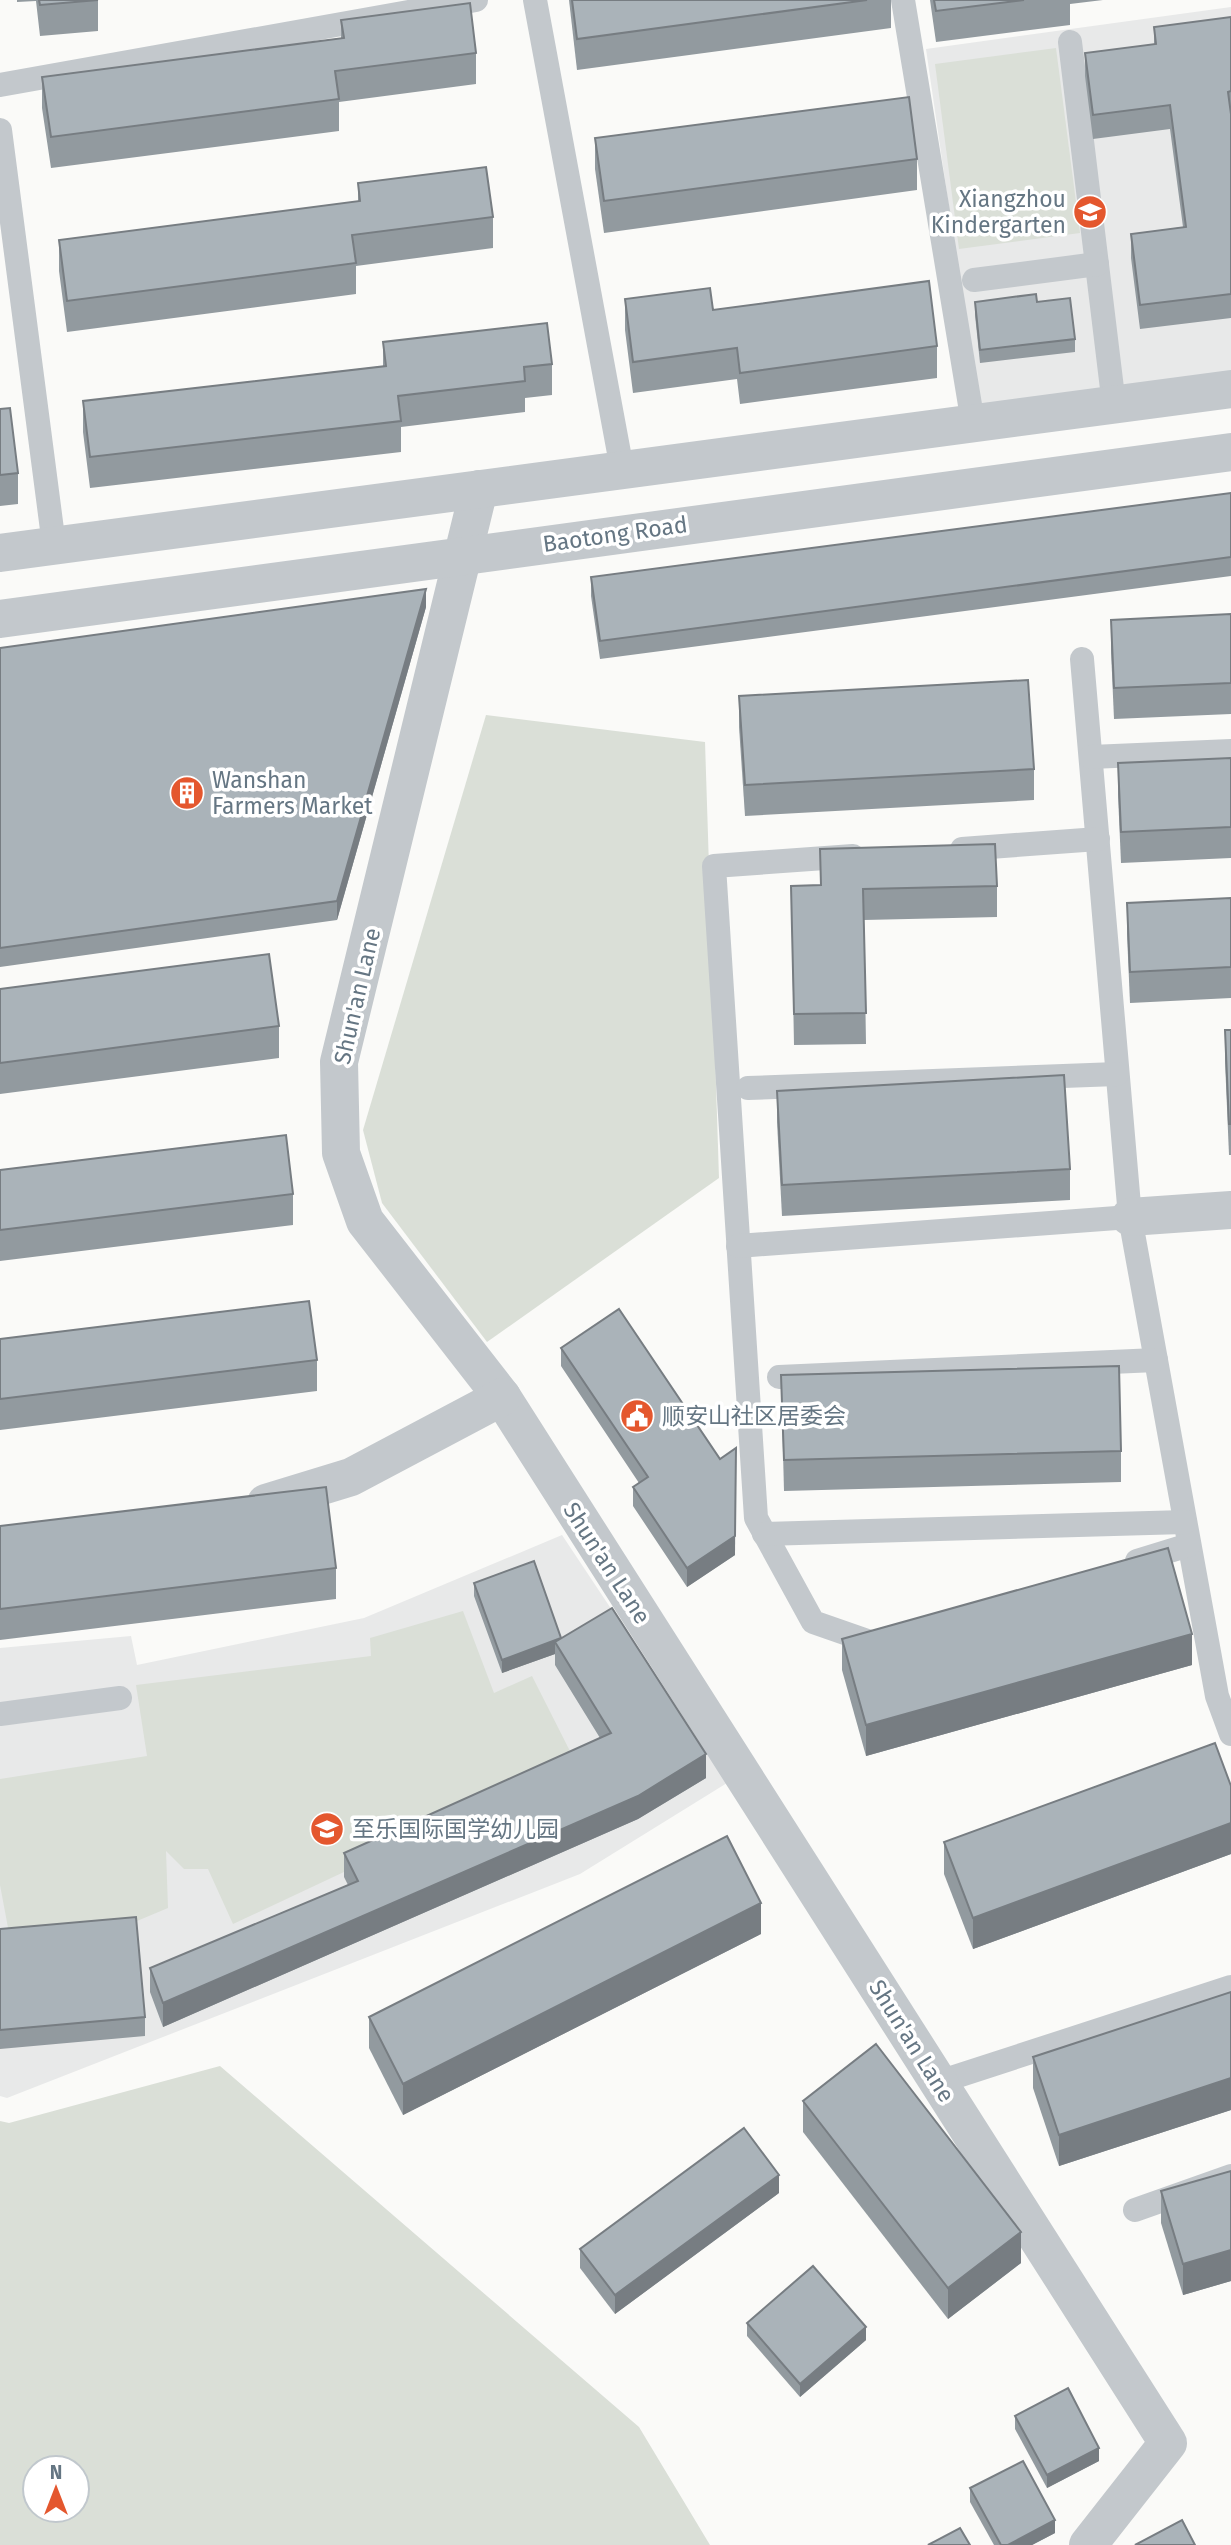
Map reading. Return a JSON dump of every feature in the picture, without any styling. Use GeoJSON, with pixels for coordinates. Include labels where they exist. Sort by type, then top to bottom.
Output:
{"type":"FeatureCollection","features":[{"type":"Feature","properties":{"kind":"street"},"geometry":{"type":"LineString","coordinates":[[0,553],[1231,389]]}},
{"type":"Feature","properties":{"kind":"street","name":"Baotong Road"},"geometry":{"type":"LineString","coordinates":[[0,619],[1231,452]]}},
{"type":"Feature","properties":{"kind":"street","name":"Shun'an Lane"},"geometry":{"type":"LineString","coordinates":[[479,489],[339,1062],[341,1153],[365,1221],[502,1397],[1168,2443],[1088,2545]]}},
{"type":"Feature","properties":{"kind":"street"},"geometry":{"type":"LineString","coordinates":[[1130,1217],[1231,1210]]}},
{"type":"Feature","properties":{"kind":"street"},"geometry":{"type":"LineString","coordinates":[[236,1507],[263,1504],[351,1477],[502,1397]]}},
{"type":"Feature","properties":{"kind":"lane"},"geometry":{"type":"LineString","coordinates":[[0,85],[475,0]]}},
{"type":"Feature","properties":{"kind":"lane"},"geometry":{"type":"LineString","coordinates":[[535,0],[622,469]]}},
{"type":"Feature","properties":{"kind":"lane"},"geometry":{"type":"LineString","coordinates":[[903,0],[973,423]]}},
{"type":"Feature","properties":{"kind":"lane"},"geometry":{"type":"LineString","coordinates":[[1070,42],[1114,405]]}},
{"type":"Feature","properties":{"kind":"lane"},"geometry":{"type":"LineString","coordinates":[[0,130],[54,545]]}},
{"type":"Feature","properties":{"kind":"lane"},"geometry":{"type":"LineString","coordinates":[[974,281],[1097,264]]}},
{"type":"Feature","properties":{"kind":"lane"},"geometry":{"type":"LineString","coordinates":[[1082,659],[1130,1217],[1217,1696],[1231,1734]]}},
{"type":"Feature","properties":{"kind":"lane"},"geometry":{"type":"LineString","coordinates":[[1091,757],[1231,751]]}},
{"type":"Feature","properties":{"kind":"lane"},"geometry":{"type":"LineString","coordinates":[[933,851],[1098,839]]}},
{"type":"Feature","properties":{"kind":"lane"},"geometry":{"type":"LineString","coordinates":[[878,855],[714,866],[756,1518],[813,1622],[879,1645],[905,1637]]}},
{"type":"Feature","properties":{"kind":"lane"},"geometry":{"type":"LineString","coordinates":[[1103,906],[1129,906]]}},
{"type":"Feature","properties":{"kind":"lane"},"geometry":{"type":"LineString","coordinates":[[748,1088],[1117,1074]]}},
{"type":"Feature","properties":{"kind":"lane"},"geometry":{"type":"LineString","coordinates":[[738,1246],[1130,1217]]}},
{"type":"Feature","properties":{"kind":"lane"},"geometry":{"type":"LineString","coordinates":[[779,1377],[1156,1360]]}},
{"type":"Feature","properties":{"kind":"lane"},"geometry":{"type":"LineString","coordinates":[[764,1534],[1187,1533]]}},
{"type":"Feature","properties":{"kind":"lane"},"geometry":{"type":"LineString","coordinates":[[1112,1570],[1187,1533]]}},
{"type":"Feature","properties":{"kind":"lane"},"geometry":{"type":"LineString","coordinates":[[0,1714],[120,1698]]}},
{"type":"Feature","properties":{"kind":"lane"},"geometry":{"type":"LineString","coordinates":[[939,2082],[1231,1987]]}},
{"type":"Feature","properties":{"kind":"lane"},"geometry":{"type":"LineString","coordinates":[[1135,2210],[1231,2176]]}},
{"type":"Feature","properties":{"kind":"shaded area","name":"Xiangzhou Kindergarten"},"geometry":{"type":"Polygon","coordinates":[[[1231,7],[1231,374],[978,408],[926,49],[1231,7]]]}},
{"type":"Feature","properties":{"kind":"shaded area"},"geometry":{"type":"Polygon","coordinates":[[[1056,48],[1080,233],[959,249],[935,64],[1056,48]]]}},
{"type":"Feature","properties":{"kind":"shaded area"},"geometry":{"type":"Polygon","coordinates":[[[486,715],[705,742],[719,1178],[487,1342],[382,1203],[363,1130],[486,715]]]}},
{"type":"Feature","properties":{"kind":"shaded area","name":"至乐国际国学幼儿园"},"geometry":{"type":"Polygon","coordinates":[[[562,1535],[727,1783],[580,1874],[7,2098],[0,2096],[0,1648],[131,1636],[137,1665],[364,1618],[562,1535]]]}},
{"type":"Feature","properties":{"kind":"shaded area"},"geometry":{"type":"Polygon","coordinates":[[[463,1611],[494,1693],[532,1676],[576,1763],[233,1924],[208,1869],[184,1869],[166,1851],[168,1908],[137,1921],[9,1933],[0,1885],[0,1779],[147,1756],[136,1685],[371,1656],[370,1638],[463,1611]]]}},
{"type":"Feature","properties":{"kind":"shaded area"},"geometry":{"type":"Polygon","coordinates":[[[220,2066],[639,2427],[710,2545],[0,2545],[0,2121],[9,2123],[220,2066]]]}},
{"type":"Feature","properties":{"kind":"building"},"geometry":{"type":"Polygon","coordinates":[[[39,0],[98,0],[40,5],[39,0]]]}},
{"type":"Feature","properties":{"kind":"building"},"geometry":{"type":"Polygon","coordinates":[[[572,0],[867,0],[577,39],[572,0]]]}},
{"type":"Feature","properties":{"kind":"building"},"geometry":{"type":"Polygon","coordinates":[[[934,0],[1024,0],[936,11],[934,0]]]}},
{"type":"Feature","properties":{"kind":"building"},"geometry":{"type":"Polygon","coordinates":[[[470,3],[476,53],[335,71],[339,99],[51,137],[42,77],[344,38],[341,20],[470,3]]]}},
{"type":"Feature","properties":{"kind":"building"},"geometry":{"type":"Polygon","coordinates":[[[1231,17],[1231,91],[1228,92],[1231,114],[1231,294],[1140,305],[1131,234],[1186,227],[1170,105],[1093,115],[1085,53],[1156,44],[1154,27],[1231,17]]]}},
{"type":"Feature","properties":{"kind":"building"},"geometry":{"type":"Polygon","coordinates":[[[909,97],[917,159],[604,201],[595,138],[909,97]]]}},
{"type":"Feature","properties":{"kind":"building"},"geometry":{"type":"Polygon","coordinates":[[[486,167],[493,217],[352,235],[356,263],[67,301],[59,240],[360,201],[358,183],[486,167]]]}},
{"type":"Feature","properties":{"kind":"building"},"geometry":{"type":"Polygon","coordinates":[[[929,281],[937,346],[740,373],[737,348],[633,362],[625,299],[710,288],[713,310],[929,281]]]}},
{"type":"Feature","properties":{"kind":"building"},"geometry":{"type":"Polygon","coordinates":[[[1036,294],[1037,302],[1070,298],[1075,339],[980,350],[975,302],[1036,294]]]}},
{"type":"Feature","properties":{"kind":"building"},"geometry":{"type":"Polygon","coordinates":[[[547,323],[552,364],[524,367],[525,381],[398,396],[401,421],[90,457],[83,401],[386,366],[383,342],[547,323]]]}},
{"type":"Feature","properties":{"kind":"building"},"geometry":{"type":"Polygon","coordinates":[[[10,408],[18,473],[0,475],[0,409],[10,408]]]}},
{"type":"Feature","properties":{"kind":"building"},"geometry":{"type":"Polygon","coordinates":[[[1231,493],[1231,557],[600,641],[591,577],[1231,493]]]}},
{"type":"Feature","properties":{"kind":"building","name":"Wanshan Farmers Market"},"geometry":{"type":"Polygon","coordinates":[[[426,589],[337,901],[0,948],[0,648],[426,589]]]}},
{"type":"Feature","properties":{"kind":"building"},"geometry":{"type":"Polygon","coordinates":[[[1231,614],[1231,683],[1114,688],[1111,620],[1231,614]]]}},
{"type":"Feature","properties":{"kind":"building"},"geometry":{"type":"Polygon","coordinates":[[[1028,680],[1034,769],[745,785],[739,696],[1028,680]]]}},
{"type":"Feature","properties":{"kind":"building"},"geometry":{"type":"Polygon","coordinates":[[[1231,758],[1231,827],[1121,832],[1118,763],[1231,758]]]}},
{"type":"Feature","properties":{"kind":"building"},"geometry":{"type":"Polygon","coordinates":[[[995,844],[997,886],[863,889],[866,1013],[794,1014],[791,886],[821,885],[820,849],[995,844]]]}},
{"type":"Feature","properties":{"kind":"building"},"geometry":{"type":"Polygon","coordinates":[[[1231,898],[1231,967],[1130,972],[1127,903],[1231,898]]]}},
{"type":"Feature","properties":{"kind":"building"},"geometry":{"type":"Polygon","coordinates":[[[269,954],[279,1026],[0,1063],[0,989],[269,954]]]}},
{"type":"Feature","properties":{"kind":"building"},"geometry":{"type":"Polygon","coordinates":[[[1225,1030],[1231,1030],[1231,1124],[1229,1124],[1225,1030]]]}},
{"type":"Feature","properties":{"kind":"building"},"geometry":{"type":"Polygon","coordinates":[[[1064,1075],[1070,1169],[782,1185],[777,1091],[1064,1075]]]}},
{"type":"Feature","properties":{"kind":"building"},"geometry":{"type":"Polygon","coordinates":[[[286,1135],[293,1194],[0,1230],[0,1170],[286,1135]]]}},
{"type":"Feature","properties":{"kind":"building"},"geometry":{"type":"Polygon","coordinates":[[[309,1301],[317,1360],[0,1399],[0,1339],[309,1301]]]}},
{"type":"Feature","properties":{"kind":"building","name":"顺安山社区居委会"},"geometry":{"type":"Polygon","coordinates":[[[619,1309],[720,1459],[736,1448],[735,1536],[687,1568],[633,1487],[648,1477],[561,1348],[619,1309]]]}},
{"type":"Feature","properties":{"kind":"building"},"geometry":{"type":"Polygon","coordinates":[[[1119,1366],[1121,1451],[784,1460],[781,1375],[1119,1366]]]}},
{"type":"Feature","properties":{"kind":"building"},"geometry":{"type":"Polygon","coordinates":[[[326,1487],[336,1568],[0,1609],[0,1526],[326,1487]]]}},
{"type":"Feature","properties":{"kind":"building"},"geometry":{"type":"Polygon","coordinates":[[[1168,1548],[1192,1634],[866,1725],[842,1639],[1168,1548]]]}},
{"type":"Feature","properties":{"kind":"building"},"geometry":{"type":"Polygon","coordinates":[[[534,1561],[561,1638],[502,1660],[474,1583],[534,1561]]]}},
{"type":"Feature","properties":{"kind":"building"},"geometry":{"type":"Polygon","coordinates":[[[612,1608],[706,1754],[638,1796],[163,2003],[150,1968],[358,1881],[344,1853],[611,1733],[555,1642],[612,1608]]]}},
{"type":"Feature","properties":{"kind":"building"},"geometry":{"type":"Polygon","coordinates":[[[1215,1743],[1231,1786],[1231,1823],[973,1918],[944,1842],[1215,1743]]]}},
{"type":"Feature","properties":{"kind":"building"},"geometry":{"type":"Polygon","coordinates":[[[727,1836],[761,1903],[403,2084],[369,2017],[727,1836]]]}},
{"type":"Feature","properties":{"kind":"building"},"geometry":{"type":"Polygon","coordinates":[[[136,1917],[145,2017],[0,2030],[0,1929],[136,1917]]]}},
{"type":"Feature","properties":{"kind":"building"},"geometry":{"type":"Polygon","coordinates":[[[1231,1992],[1231,2078],[1059,2135],[1033,2057],[1231,1992]]]}},
{"type":"Feature","properties":{"kind":"building"},"geometry":{"type":"Polygon","coordinates":[[[876,2044],[1021,2232],[948,2288],[803,2101],[876,2044]]]}},
{"type":"Feature","properties":{"kind":"building"},"geometry":{"type":"Polygon","coordinates":[[[744,2128],[779,2175],[615,2295],[580,2249],[744,2128]]]}},
{"type":"Feature","properties":{"kind":"building"},"geometry":{"type":"Polygon","coordinates":[[[1231,2171],[1231,2250],[1183,2264],[1161,2191],[1231,2171]]]}},
{"type":"Feature","properties":{"kind":"building"},"geometry":{"type":"Polygon","coordinates":[[[813,2266],[866,2327],[800,2384],[747,2323],[813,2266]]]}},
{"type":"Feature","properties":{"kind":"building"},"geometry":{"type":"Polygon","coordinates":[[[1068,2388],[1099,2448],[1047,2475],[1015,2416],[1068,2388]]]}},
{"type":"Feature","properties":{"kind":"building"},"geometry":{"type":"Polygon","coordinates":[[[1023,2461],[1055,2520],[1008,2545],[1001,2545],[970,2488],[1023,2461]]]}},
{"type":"Feature","properties":{"kind":"building"},"geometry":{"type":"Polygon","coordinates":[[[1182,2520],[1195,2545],[1135,2545],[1182,2520]]]}},
{"type":"Feature","properties":{"kind":"building"},"geometry":{"type":"Polygon","coordinates":[[[960,2528],[970,2545],[928,2545],[960,2528]]]}},
{"type":"Feature","properties":{"kind":"place","name":"Xiangzhou Kindergarten"},"geometry":{"type":"Point","coordinates":[1090,212]}},
{"type":"Feature","properties":{"kind":"place","name":"Wanshan Farmers Market"},"geometry":{"type":"Point","coordinates":[187,793]}},
{"type":"Feature","properties":{"kind":"place","name":"顺安山社区居委会"},"geometry":{"type":"Point","coordinates":[637,1416]}},
{"type":"Feature","properties":{"kind":"place","name":"至乐国际国学幼儿园"},"geometry":{"type":"Point","coordinates":[327,1829]}}]}
